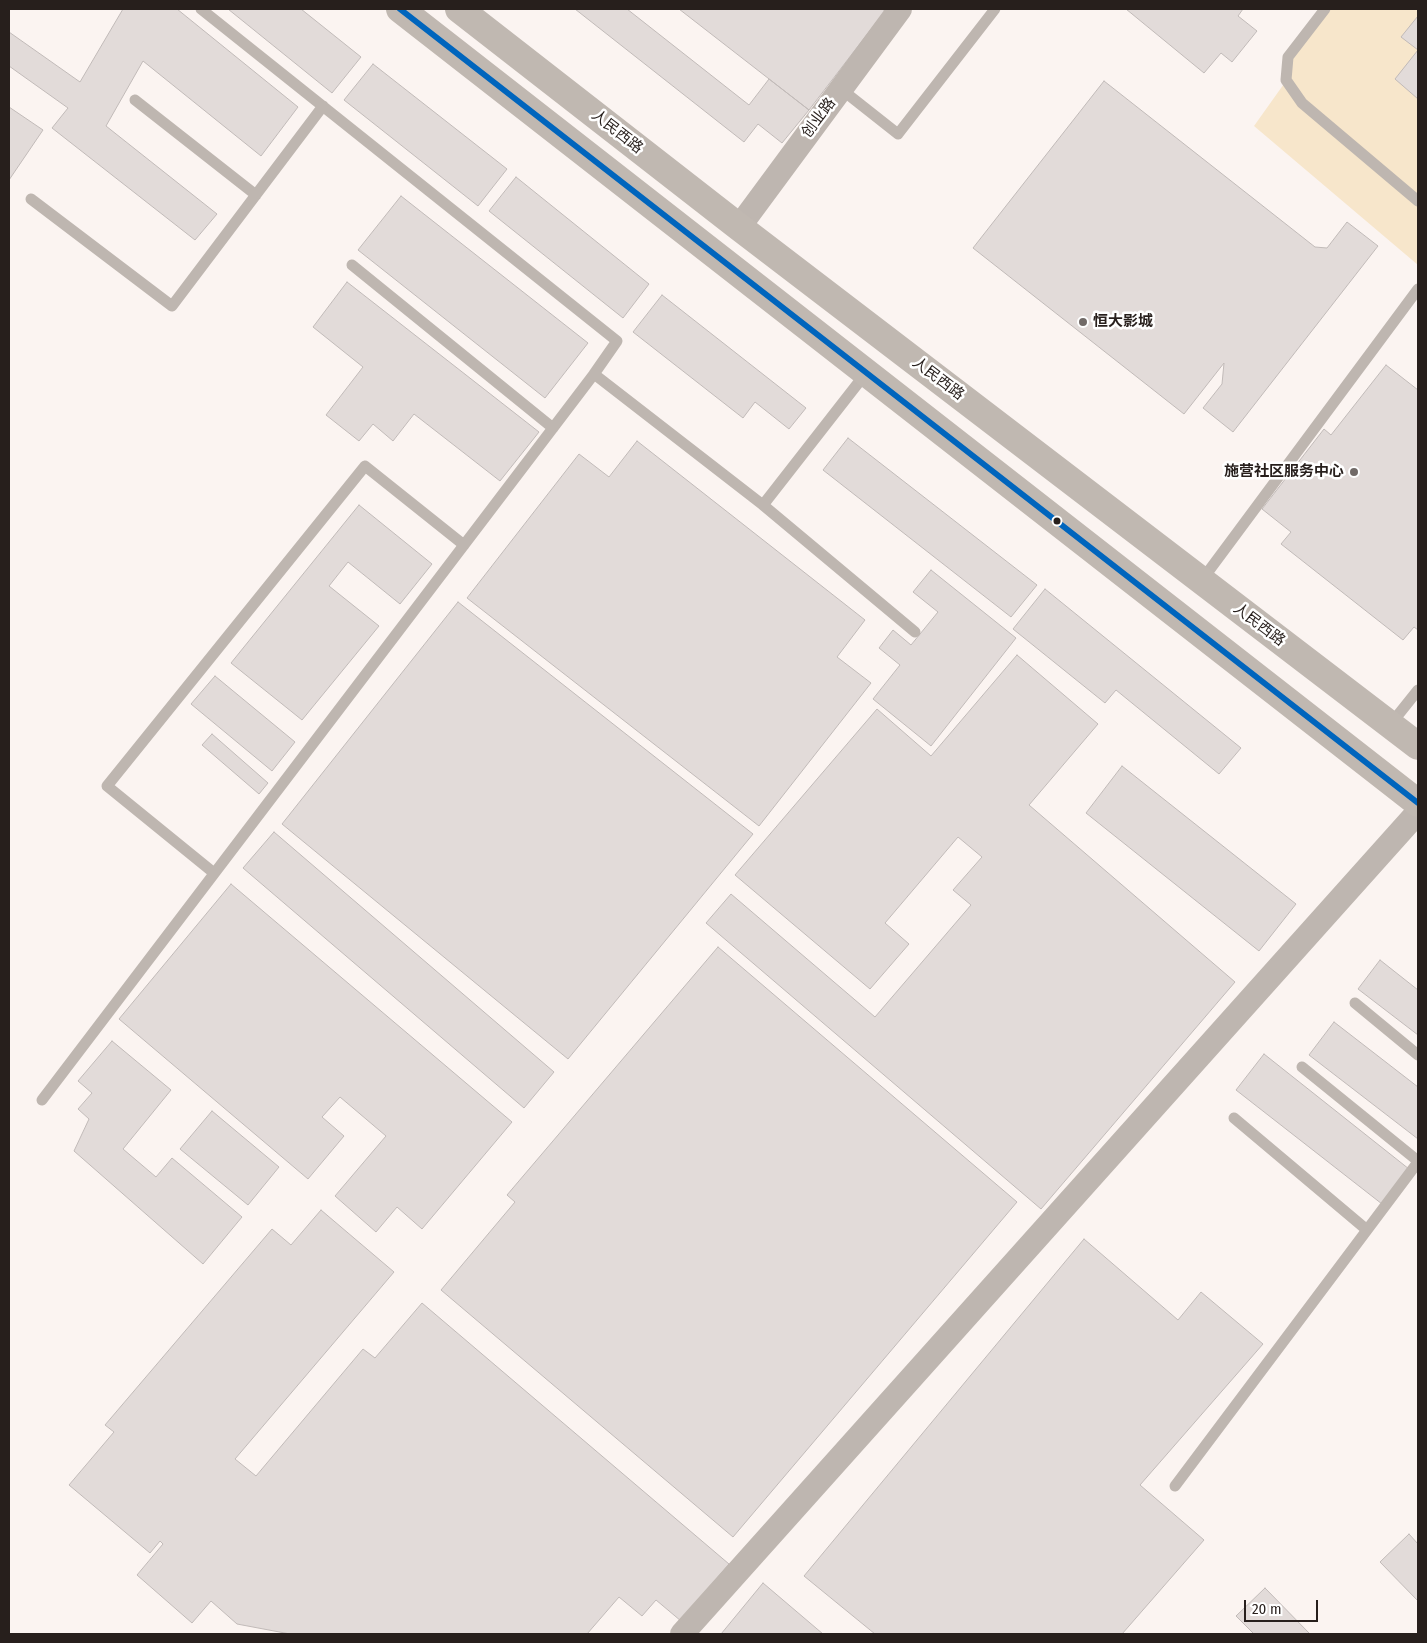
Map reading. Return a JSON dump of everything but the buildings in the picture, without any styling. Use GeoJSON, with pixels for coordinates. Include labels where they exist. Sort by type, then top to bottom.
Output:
{"type":"FeatureCollection","features":[{"type":"Feature","properties":{"kind":"main road"},"geometry":{"type":"LineString","coordinates":[[400,9],[1418,803]]}},
{"type":"Feature","properties":{"kind":"main road","name":"人民西路"},"geometry":{"type":"LineString","coordinates":[[459,9],[738,227],[1418,746]]}},
{"type":"Feature","properties":{"kind":"street","name":"创业路"},"geometry":{"type":"LineString","coordinates":[[738,227],[900,9]]}},
{"type":"Feature","properties":{"kind":"street"},"geometry":{"type":"LineString","coordinates":[[682,1634],[1418,812]]}},
{"type":"Feature","properties":{"kind":"lane"},"geometry":{"type":"LineString","coordinates":[[42,1100],[594,374],[617,341],[201,9]]}},
{"type":"Feature","properties":{"kind":"lane"},"geometry":{"type":"LineString","coordinates":[[841,89],[898,134],[995,9]]}},
{"type":"Feature","properties":{"kind":"lane"},"geometry":{"type":"LineString","coordinates":[[1325,9],[1288,57],[1286,80],[1302,103],[1418,201]]}},
{"type":"Feature","properties":{"kind":"lane"},"geometry":{"type":"LineString","coordinates":[[135,100],[256,195]]}},
{"type":"Feature","properties":{"kind":"lane"},"geometry":{"type":"LineString","coordinates":[[32,198],[172,306],[322,106]]}},
{"type":"Feature","properties":{"kind":"lane"},"geometry":{"type":"LineString","coordinates":[[352,265],[553,428]]}},
{"type":"Feature","properties":{"kind":"lane"},"geometry":{"type":"LineString","coordinates":[[1202,580],[1418,289]]}},
{"type":"Feature","properties":{"kind":"lane"},"geometry":{"type":"LineString","coordinates":[[763,505],[866,373]]}},
{"type":"Feature","properties":{"kind":"lane"},"geometry":{"type":"LineString","coordinates":[[594,374],[763,505],[915,632]]}},
{"type":"Feature","properties":{"kind":"lane"},"geometry":{"type":"LineString","coordinates":[[214,873],[107,786],[366,466],[464,545]]}},
{"type":"Feature","properties":{"kind":"lane"},"geometry":{"type":"LineString","coordinates":[[1390,725],[1418,690]]}},
{"type":"Feature","properties":{"kind":"lane"},"geometry":{"type":"LineString","coordinates":[[1355,1003],[1418,1055]]}},
{"type":"Feature","properties":{"kind":"lane"},"geometry":{"type":"LineString","coordinates":[[1176,1486],[1418,1162],[1302,1067]]}},
{"type":"Feature","properties":{"kind":"lane"},"geometry":{"type":"LineString","coordinates":[[1234,1118],[1367,1230]]}},
{"type":"Feature","properties":{"kind":"shaded area"},"geometry":{"type":"Polygon","coordinates":[[[1325,9],[1418,9],[1418,265],[1254,126],[1286,81],[1288,57],[1325,9]]]}},
{"type":"Feature","properties":{"kind":"transit line"},"geometry":{"type":"LineString","coordinates":[[400,9],[1418,803]]}},
{"type":"Feature","properties":{"kind":"place","name":"恒大影城"},"geometry":{"type":"Point","coordinates":[1083,322]}},
{"type":"Feature","properties":{"kind":"place","name":"施营社区服务中心"},"geometry":{"type":"Point","coordinates":[1354,472]}}]}
